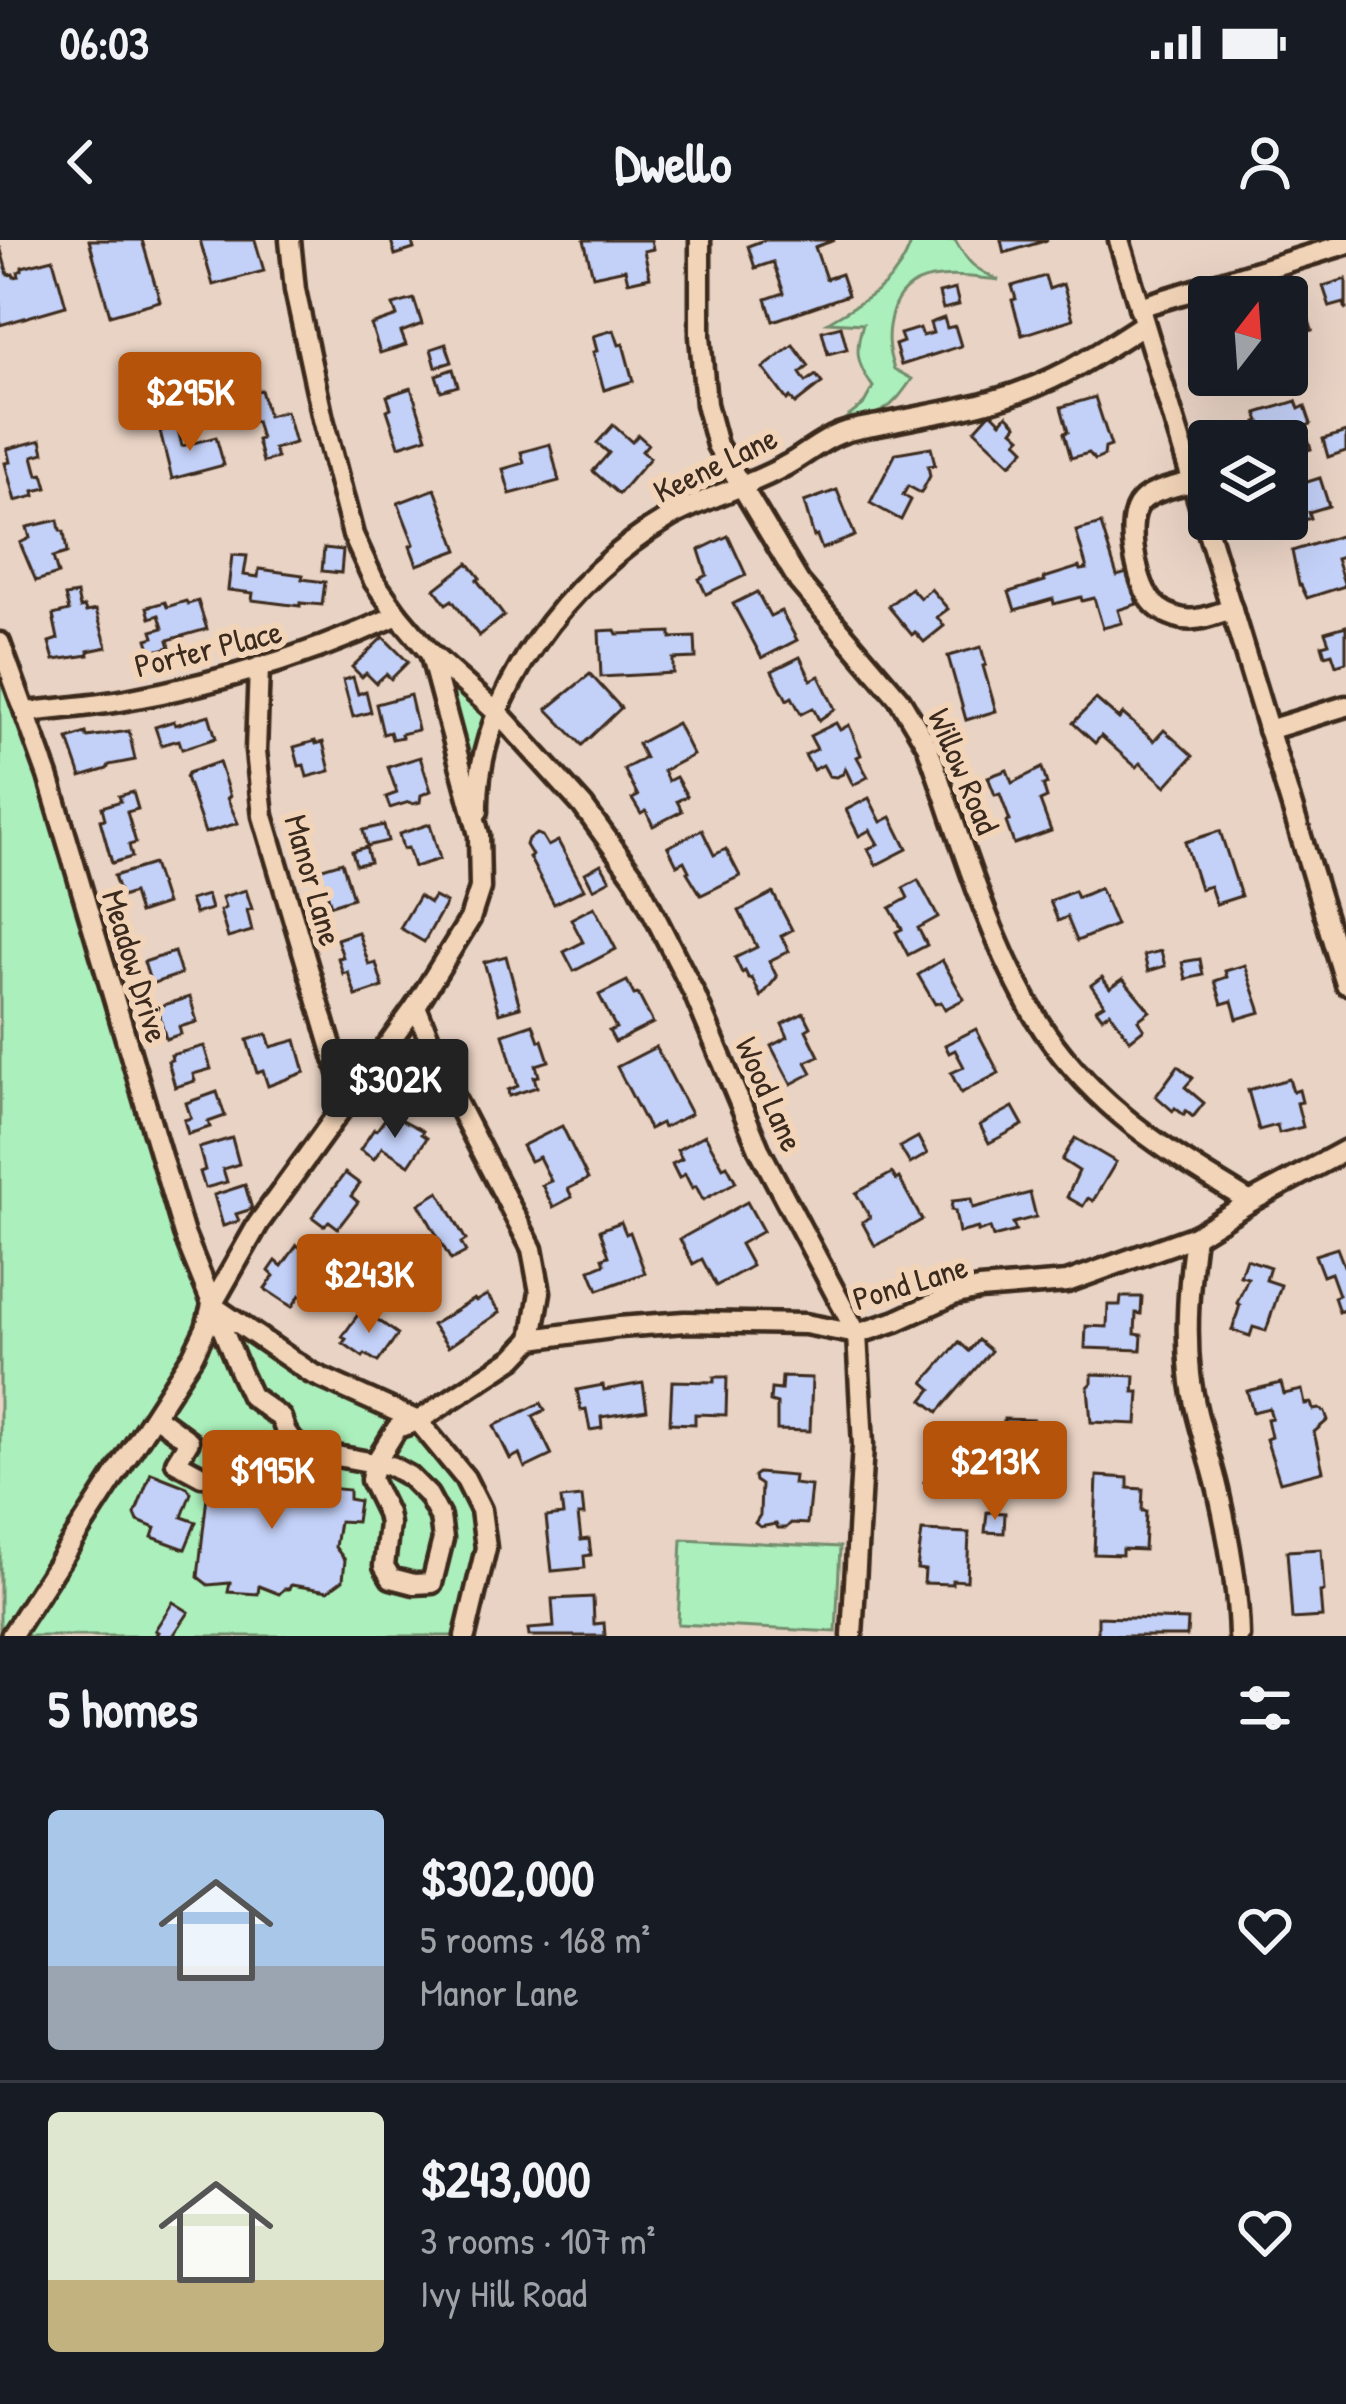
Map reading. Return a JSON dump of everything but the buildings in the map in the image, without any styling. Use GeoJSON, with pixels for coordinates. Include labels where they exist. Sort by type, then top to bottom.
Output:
{"type":"FeatureCollection","features":[{"type":"Feature","properties":{"kind":"street","name":"Wood Lane"},"geometry":{"type":"LineString","coordinates":[[290,240],[300,311],[363,560],[398,615],[430,653],[498,713],[583,806],[636,879],[694,993],[759,1149],[857,1334],[863,1445],[852,1636]]}},
{"type":"Feature","properties":{"kind":"street","name":"Willow Road"},"geometry":{"type":"LineString","coordinates":[[700,240],[700,336],[706,404],[717,445],[799,582],[900,700],[927,745],[990,920],[1038,1022],[1080,1075],[1118,1112],[1162,1147],[1250,1202]]}},
{"type":"Feature","properties":{"kind":"street"},"geometry":{"type":"LineString","coordinates":[[1119,240],[1188,459]]}},
{"type":"Feature","properties":{"kind":"street","name":"Keene Lane"},"geometry":{"type":"LineString","coordinates":[[478,835],[484,757],[498,713],[533,646],[588,582],[669,518],[784,467],[816,444],[844,432],[988,402],[1061,377],[1142,316],[1346,244]]}},
{"type":"Feature","properties":{"kind":"street"},"geometry":{"type":"LineString","coordinates":[[1188,483],[1144,498],[1136,509],[1132,534],[1145,592],[1158,609],[1178,618],[1192,620],[1232,608]]}},
{"type":"Feature","properties":{"kind":"street"},"geometry":{"type":"LineString","coordinates":[[1212,540],[1346,985]]}},
{"type":"Feature","properties":{"kind":"street","name":"Porter Place"},"geometry":{"type":"LineString","coordinates":[[25,712],[124,701],[227,678],[334,644],[398,615]]}},
{"type":"Feature","properties":{"kind":"street","name":"Meadow Drive"},"geometry":{"type":"LineString","coordinates":[[0,644],[48,776],[184,1234],[251,1396],[281,1418],[294,1443],[309,1451],[391,1466],[428,1495],[440,1516],[443,1539],[432,1583],[414,1585],[387,1573],[389,1524],[371,1480],[374,1465]]}},
{"type":"Feature","properties":{"kind":"street"},"geometry":{"type":"LineString","coordinates":[[11,1636],[194,1355],[212,1305],[258,1224],[416,1006],[470,919],[480,888],[478,835],[430,653]]}},
{"type":"Feature","properties":{"kind":"street","name":"Manor Lane"},"geometry":{"type":"LineString","coordinates":[[259,668],[256,751],[263,816],[348,1103]]}},
{"type":"Feature","properties":{"kind":"street"},"geometry":{"type":"LineString","coordinates":[[1268,730],[1346,706]]}},
{"type":"Feature","properties":{"kind":"street"},"geometry":{"type":"LineString","coordinates":[[374,1465],[397,1428],[418,1421],[514,1358],[532,1339],[540,1292],[532,1249],[449,1088],[416,1006]]}},
{"type":"Feature","properties":{"kind":"street","name":"Pond Lane"},"geometry":{"type":"LineString","coordinates":[[532,1339],[686,1322],[805,1324],[857,1334],[953,1295],[1067,1282],[1196,1236],[1346,1150]]}},
{"type":"Feature","properties":{"kind":"street"},"geometry":{"type":"LineString","coordinates":[[1196,1236],[1186,1307],[1190,1375],[1218,1492],[1238,1604],[1239,1636]]}},
{"type":"Feature","properties":{"kind":"street"},"geometry":{"type":"LineString","coordinates":[[212,1305],[311,1373],[418,1421],[465,1478],[486,1532],[482,1571],[465,1636]]}},
{"type":"Feature","properties":{"kind":"street"},"geometry":{"type":"LineString","coordinates":[[155,1416],[189,1441],[176,1462],[202,1476]]}},
{"type":"Feature","properties":{"kind":"green space"},"geometry":{"type":"Polygon","coordinates":[[[912,240],[955,240],[972,264],[999,280],[936,277],[909,287],[892,313],[888,341],[894,369],[912,379],[884,410],[845,419],[863,405],[873,387],[859,357],[863,324],[828,322],[889,280],[912,240]]]}},
{"type":"Feature","properties":{"kind":"green space"},"geometry":{"type":"Polygon","coordinates":[[[0,655],[212,1305],[422,1434],[465,1478],[486,1532],[468,1636],[0,1636],[0,655]]]}},
{"type":"Feature","properties":{"kind":"green space"},"geometry":{"type":"Polygon","coordinates":[[[436,663],[493,713],[473,796],[436,663]]]}},
{"type":"Feature","properties":{"kind":"green space"},"geometry":{"type":"Polygon","coordinates":[[[682,1539],[840,1547],[836,1632],[678,1624],[682,1539]]]}}]}
